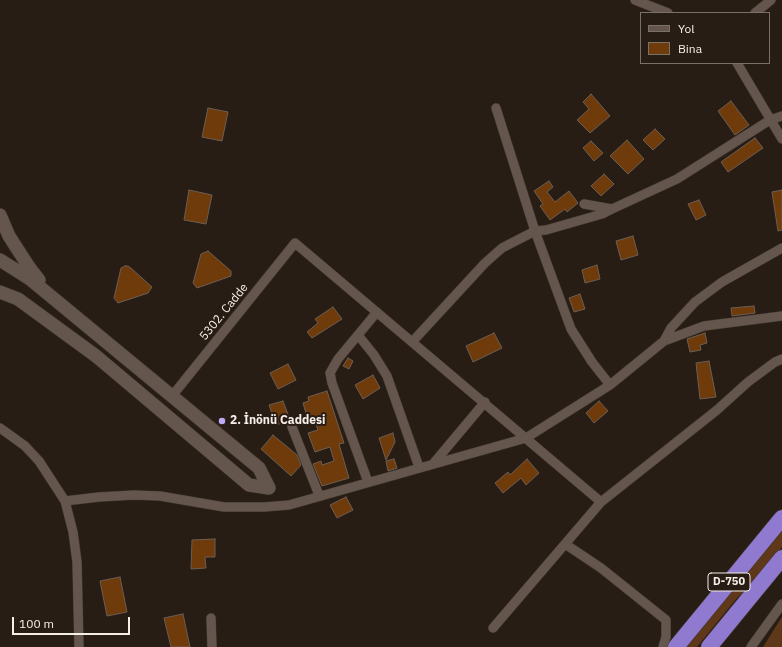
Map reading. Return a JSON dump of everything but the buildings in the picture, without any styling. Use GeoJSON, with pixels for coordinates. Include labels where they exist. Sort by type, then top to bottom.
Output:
{"type":"FeatureCollection","features":[{"type":"Feature","properties":{"kind":"highway","name":"D-750"},"geometry":{"type":"LineString","coordinates":[[676,647],[782,518]]}},
{"type":"Feature","properties":{"kind":"highway"},"geometry":{"type":"LineString","coordinates":[[709,647],[782,558]]}},
{"type":"Feature","properties":{"kind":"main road"},"geometry":{"type":"LineString","coordinates":[[0,215],[9,236],[29,267],[57,301]]}},
{"type":"Feature","properties":{"kind":"main road"},"geometry":{"type":"LineString","coordinates":[[0,260],[30,279],[259,468],[270,488],[249,484],[96,356],[18,300],[0,292]]}},
{"type":"Feature","properties":{"kind":"main road"},"geometry":{"type":"LineString","coordinates":[[161,410],[172,396]]}},
{"type":"Feature","properties":{"kind":"street"},"geometry":{"type":"LineString","coordinates":[[635,0],[665,12]]}},
{"type":"Feature","properties":{"kind":"street"},"geometry":{"type":"LineString","coordinates":[[756,12],[771,0]]}},
{"type":"Feature","properties":{"kind":"street"},"geometry":{"type":"LineString","coordinates":[[738,64],[782,139]]}},
{"type":"Feature","properties":{"kind":"street"},"geometry":{"type":"LineString","coordinates":[[496,108],[535,231],[571,329],[592,362],[610,384]]}},
{"type":"Feature","properties":{"kind":"street"},"geometry":{"type":"LineString","coordinates":[[413,341],[493,255],[514,241],[535,231],[546,230],[602,214],[677,179],[770,120],[782,116]]}},
{"type":"Feature","properties":{"kind":"street"},"geometry":{"type":"LineString","coordinates":[[584,204],[612,209]]}},
{"type":"Feature","properties":{"kind":"street","name":"5302. Cadde"},"geometry":{"type":"LineString","coordinates":[[172,396],[295,243],[377,312]]}},
{"type":"Feature","properties":{"kind":"street"},"geometry":{"type":"LineString","coordinates":[[664,341],[671,328],[695,302],[722,282],[782,248]]}},
{"type":"Feature","properties":{"kind":"street"},"geometry":{"type":"LineString","coordinates":[[368,482],[330,373],[338,359],[377,312],[485,402],[601,502]]}},
{"type":"Feature","properties":{"kind":"street"},"geometry":{"type":"LineString","coordinates":[[65,502],[99,497],[134,495],[160,496],[224,507],[264,507],[289,505],[319,495],[526,438],[610,384],[664,341],[704,326],[782,316]]}},
{"type":"Feature","properties":{"kind":"street"},"geometry":{"type":"LineString","coordinates":[[358,335],[374,355],[387,376],[419,467]]}},
{"type":"Feature","properties":{"kind":"street"},"geometry":{"type":"LineString","coordinates":[[493,628],[601,502],[717,410],[748,382],[775,362],[782,359]]}},
{"type":"Feature","properties":{"kind":"street"},"geometry":{"type":"LineString","coordinates":[[433,464],[485,402]]}},
{"type":"Feature","properties":{"kind":"street"},"geometry":{"type":"LineString","coordinates":[[292,427],[319,495]]}},
{"type":"Feature","properties":{"kind":"street"},"geometry":{"type":"LineString","coordinates":[[0,428],[25,446],[39,461],[65,502],[73,532],[77,562],[79,647]]}},
{"type":"Feature","properties":{"kind":"street"},"geometry":{"type":"LineString","coordinates":[[565,544],[601,568],[666,620],[666,637],[663,647]]}},
{"type":"Feature","properties":{"kind":"street"},"geometry":{"type":"LineString","coordinates":[[751,647],[782,604]]}},
{"type":"Feature","properties":{"kind":"street"},"geometry":{"type":"LineString","coordinates":[[211,618],[212,647]]}},
{"type":"Feature","properties":{"kind":"shaded area"},"geometry":{"type":"Polygon","coordinates":[[[782,528],[782,547],[756,580],[737,598],[697,647],[687,647],[782,528]]]}},
{"type":"Feature","properties":{"kind":"shaded area"},"geometry":{"type":"Polygon","coordinates":[[[782,617],[782,647],[763,647],[778,623],[782,617]]]}},
{"type":"Feature","properties":{"kind":"place","name":"2. İnönü Caddesi"},"geometry":{"type":"Point","coordinates":[222,421]}}]}
